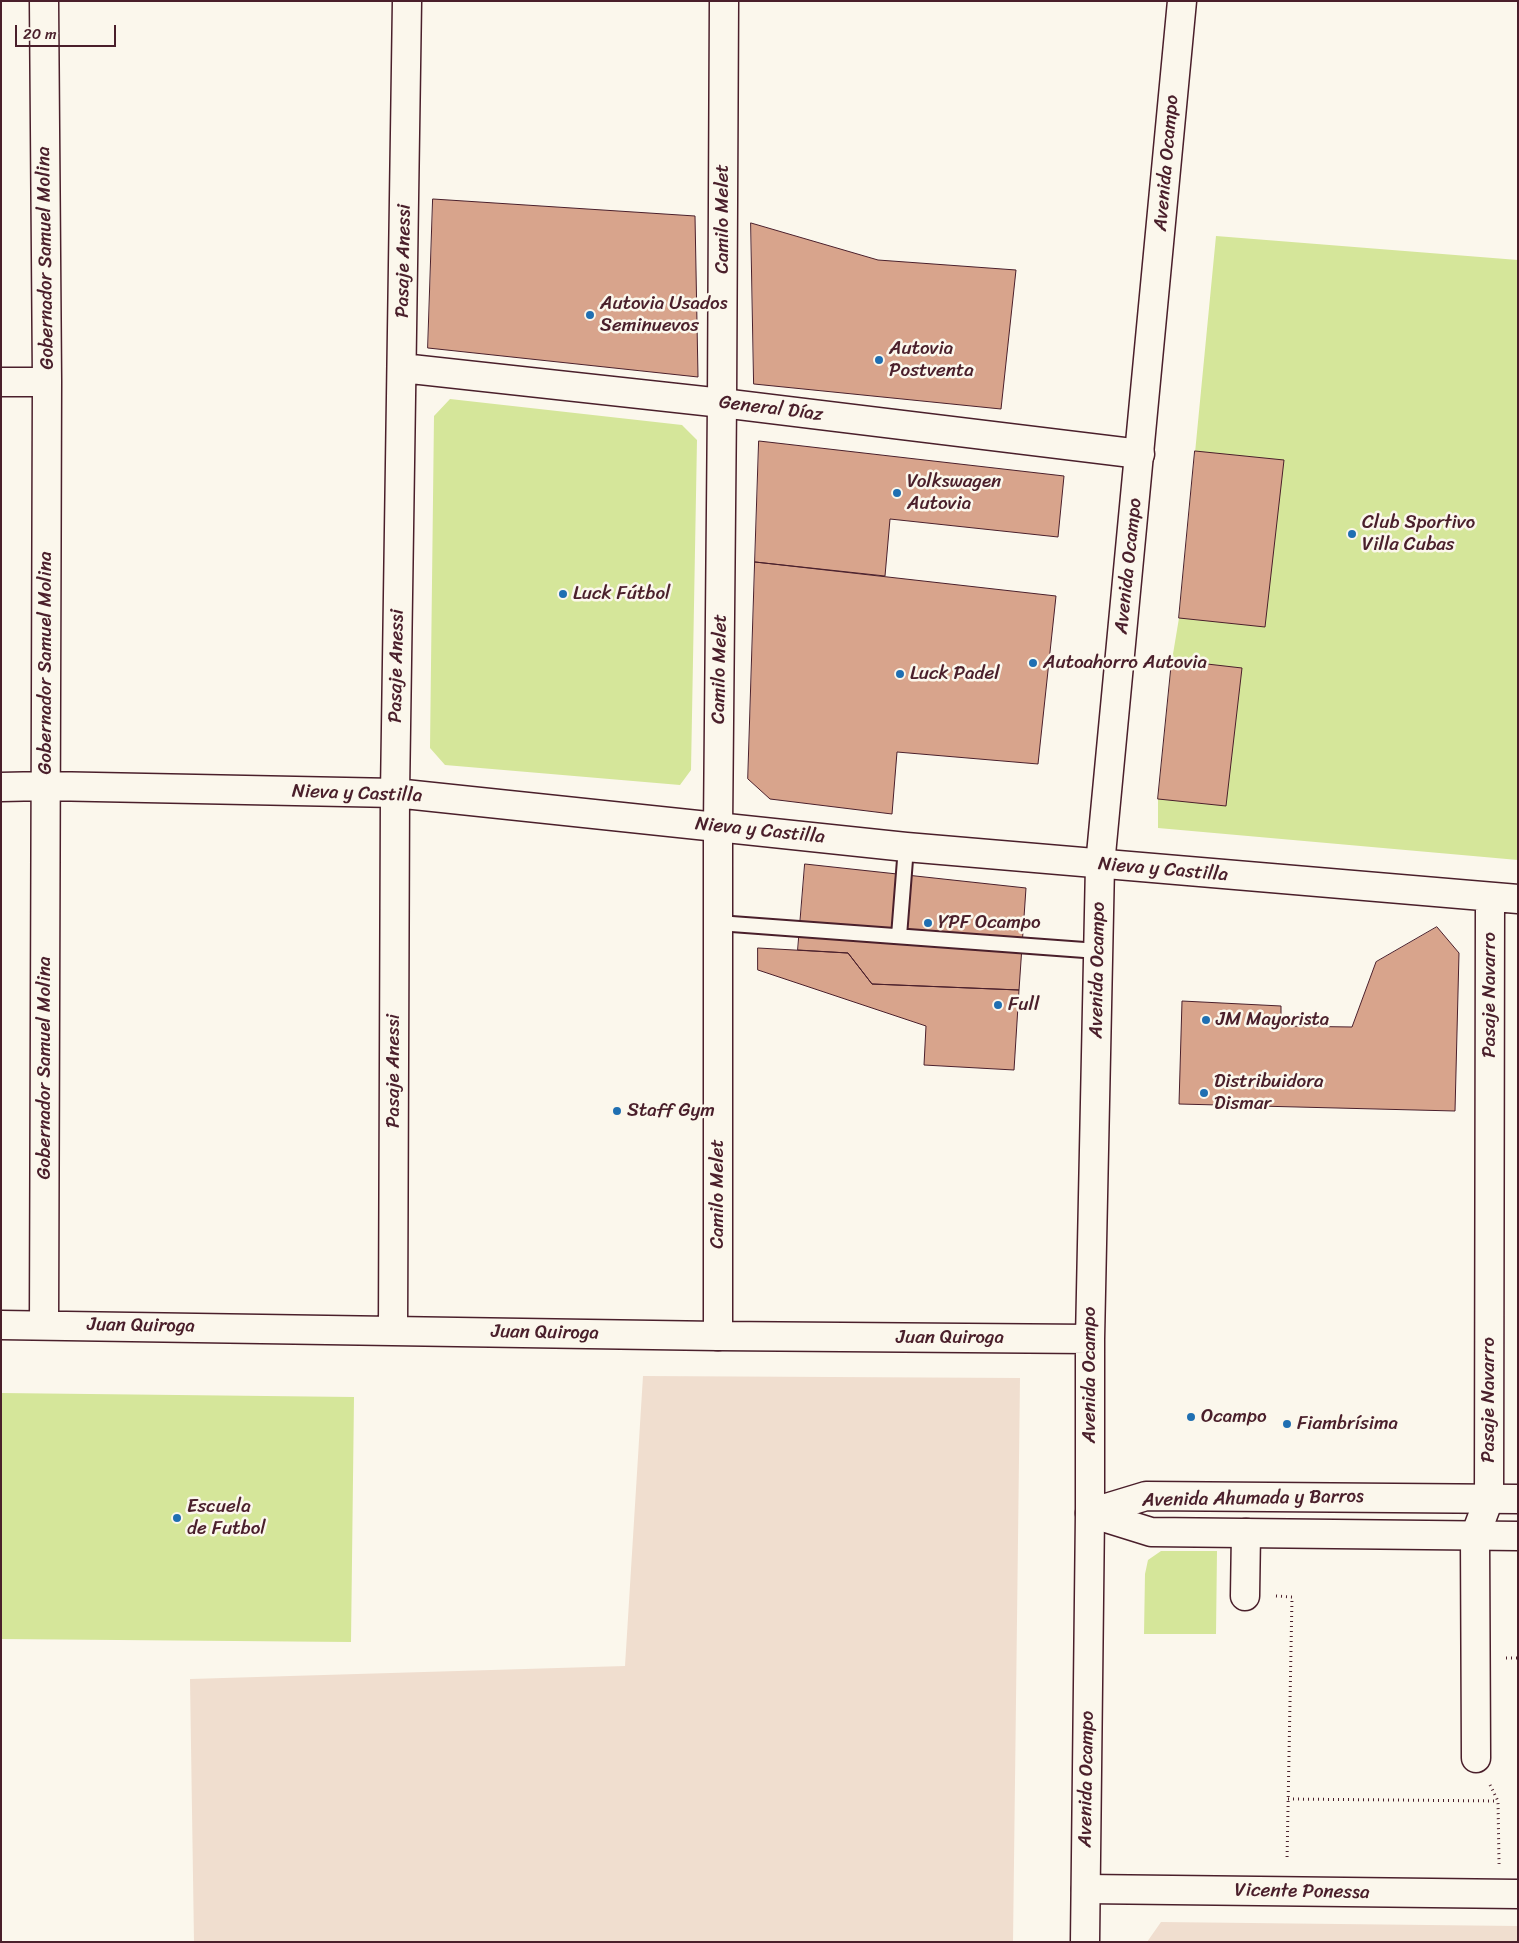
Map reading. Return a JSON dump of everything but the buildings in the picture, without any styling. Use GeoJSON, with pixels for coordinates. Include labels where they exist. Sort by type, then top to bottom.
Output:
{"type":"FeatureCollection","features":[{"type":"Feature","properties":{"kind":"street","name":"Gobernador Samuel Molina"},"geometry":{"type":"LineString","coordinates":[[44,1],[47,382],[44,1325]]}},
{"type":"Feature","properties":{"kind":"street","name":"Pasaje Anessi"},"geometry":{"type":"LineString","coordinates":[[393,1330],[395,793],[406,1]]}},
{"type":"Feature","properties":{"kind":"street","name":"Camilo Melet"},"geometry":{"type":"LineString","coordinates":[[718,1336],[718,827],[724,1]]}},
{"type":"Feature","properties":{"kind":"street","name":"Avenida Ocampo"},"geometry":{"type":"LineString","coordinates":[[1085,1942],[1090,1339],[1100,865],[1182,1]]}},
{"type":"Feature","properties":{"kind":"street","name":"General Díaz"},"geometry":{"type":"LineString","coordinates":[[402,368],[722,403],[1140,454]]}},
{"type":"Feature","properties":{"kind":"street"},"geometry":{"type":"LineString","coordinates":[[1,382],[47,382]]}},
{"type":"Feature","properties":{"kind":"street","name":"Nieva y Castilla"},"geometry":{"type":"LineString","coordinates":[[1,787],[46,786],[395,793],[906,847],[1100,865],[1518,899]]}},
{"type":"Feature","properties":{"kind":"street","name":"Pasaje Navarro"},"geometry":{"type":"LineString","coordinates":[[1476,1758],[1474,1536],[1490,1499],[1490,897]]}},
{"type":"Feature","properties":{"kind":"street","name":"Juan Quiroga"},"geometry":{"type":"LineString","coordinates":[[1,1325],[718,1336],[1090,1339]]}},
{"type":"Feature","properties":{"kind":"street","name":"Avenida Ahumada y Barros"},"geometry":{"type":"LineString","coordinates":[[1090,1513],[1146,1496],[1518,1499]]}},
{"type":"Feature","properties":{"kind":"street","name":"Avenida Ahumada y Barros"},"geometry":{"type":"LineString","coordinates":[[1090,1513],[1151,1532],[1518,1536]]}},
{"type":"Feature","properties":{"kind":"street"},"geometry":{"type":"LineString","coordinates":[[1245,1596],[1246,1533]]}},
{"type":"Feature","properties":{"kind":"street","name":"Vicente Ponessa"},"geometry":{"type":"LineString","coordinates":[[1086,1889],[1508,1894]]}},
{"type":"Feature","properties":{"kind":"lane"},"geometry":{"type":"LineString","coordinates":[[899,936],[906,847]]}},
{"type":"Feature","properties":{"kind":"lane"},"geometry":{"type":"LineString","coordinates":[[718,923],[1098,951]]}},
{"type":"Feature","properties":{"kind":"path"},"geometry":{"type":"LineString","coordinates":[[1245,1596],[1292,1597],[1286,1892]]}},
{"type":"Feature","properties":{"kind":"path"},"geometry":{"type":"LineString","coordinates":[[1476,1758],[1498,1801],[1508,1894]]}},
{"type":"Feature","properties":{"kind":"path"},"geometry":{"type":"LineString","coordinates":[[1288,1799],[1498,1801]]}},
{"type":"Feature","properties":{"kind":"shaded area"},"geometry":{"type":"Polygon","coordinates":[[[643,1376],[1020,1378],[1013,1942],[194,1942],[190,1679],[625,1666],[643,1376]]]}},
{"type":"Feature","properties":{"kind":"shaded area"},"geometry":{"type":"Polygon","coordinates":[[[1161,1922],[1518,1926],[1518,1942],[1147,1942],[1161,1922]]]}},
{"type":"Feature","properties":{"kind":"green space","name":"Club Sportivo Villa Cubas"},"geometry":{"type":"Polygon","coordinates":[[[1216,236],[1518,260],[1518,860],[1158,828],[1158,799],[1172,660],[1179,618],[1216,236]]]}},
{"type":"Feature","properties":{"kind":"green space","name":"Luck Fútbol"},"geometry":{"type":"Polygon","coordinates":[[[450,399],[682,425],[697,440],[691,770],[680,785],[445,765],[430,748],[434,416],[450,399]]]}},
{"type":"Feature","properties":{"kind":"green space","name":"Escuela de Futbol"},"geometry":{"type":"Polygon","coordinates":[[[1,1393],[354,1397],[351,1642],[1,1639],[1,1393]]]}},
{"type":"Feature","properties":{"kind":"green space"},"geometry":{"type":"Polygon","coordinates":[[[1161,1551],[1217,1551],[1216,1634],[1144,1634],[1145,1574],[1148,1560],[1161,1551]]]}},
{"type":"Feature","properties":{"kind":"place","name":"Autovia Usados Seminuevos"},"geometry":{"type":"Point","coordinates":[590,315]}},
{"type":"Feature","properties":{"kind":"place","name":"Autovia Postventa"},"geometry":{"type":"Point","coordinates":[879,360]}},
{"type":"Feature","properties":{"kind":"place","name":"Volkswagen Autovia"},"geometry":{"type":"Point","coordinates":[897,493]}},
{"type":"Feature","properties":{"kind":"place","name":"Club Sportivo Villa Cubas"},"geometry":{"type":"Point","coordinates":[1352,534]}},
{"type":"Feature","properties":{"kind":"place","name":"Luck Fútbol"},"geometry":{"type":"Point","coordinates":[563,594]}},
{"type":"Feature","properties":{"kind":"place","name":"Autoahorro Autovia"},"geometry":{"type":"Point","coordinates":[1033,663]}},
{"type":"Feature","properties":{"kind":"place","name":"Luck Padel"},"geometry":{"type":"Point","coordinates":[900,674]}},
{"type":"Feature","properties":{"kind":"place","name":"YPF Ocampo"},"geometry":{"type":"Point","coordinates":[928,923]}},
{"type":"Feature","properties":{"kind":"place","name":"Full"},"geometry":{"type":"Point","coordinates":[998,1005]}},
{"type":"Feature","properties":{"kind":"place","name":"JM Mayorista"},"geometry":{"type":"Point","coordinates":[1206,1020]}},
{"type":"Feature","properties":{"kind":"place","name":"Distribuidora Dismar"},"geometry":{"type":"Point","coordinates":[1204,1093]}},
{"type":"Feature","properties":{"kind":"place","name":"Staff Gym"},"geometry":{"type":"Point","coordinates":[617,1111]}},
{"type":"Feature","properties":{"kind":"place","name":"Ocampo"},"geometry":{"type":"Point","coordinates":[1191,1417]}},
{"type":"Feature","properties":{"kind":"place","name":"Fiambrísima"},"geometry":{"type":"Point","coordinates":[1287,1424]}},
{"type":"Feature","properties":{"kind":"place","name":"Escuela de Futbol"},"geometry":{"type":"Point","coordinates":[177,1518]}}]}
